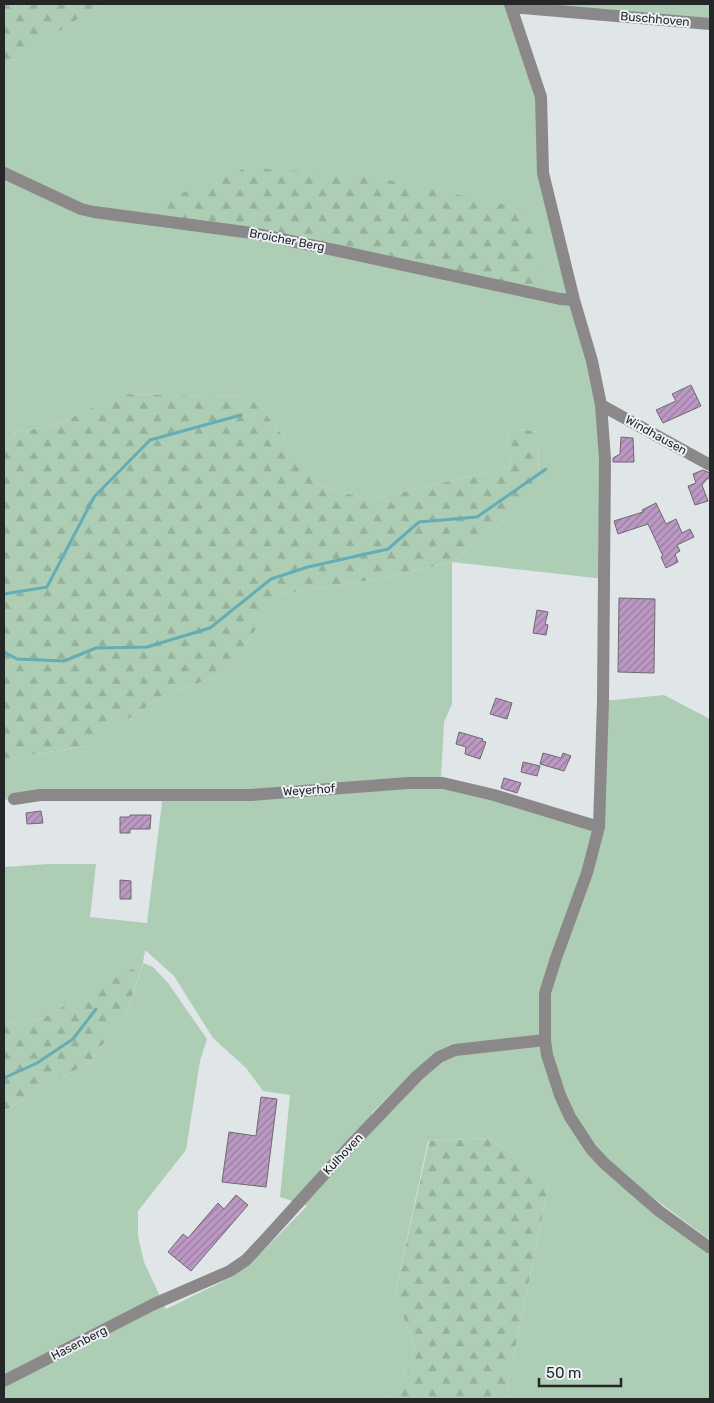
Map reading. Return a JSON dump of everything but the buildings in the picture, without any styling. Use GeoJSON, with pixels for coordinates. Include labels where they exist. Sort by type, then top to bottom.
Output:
{"type":"FeatureCollection","features":[{"type":"Feature","properties":{"kind":"street","name":"Buschhoven"},"geometry":{"type":"LineString","coordinates":[[510,5],[710,24]]}},
{"type":"Feature","properties":{"kind":"street"},"geometry":{"type":"LineString","coordinates":[[510,5],[541,97],[543,173],[574,300],[592,361],[601,405],[605,459],[603,701],[598,827],[587,873],[545,993],[545,1040],[547,1055],[560,1095],[570,1117],[591,1149],[629,1186],[659,1211],[710,1248]]}},
{"type":"Feature","properties":{"kind":"street","name":"Broicher Berg"},"geometry":{"type":"LineString","coordinates":[[4,173],[82,209],[94,212],[252,233],[560,299],[574,300]]}},
{"type":"Feature","properties":{"kind":"street","name":"Windhausen"},"geometry":{"type":"LineString","coordinates":[[601,405],[710,465]]}},
{"type":"Feature","properties":{"kind":"street","name":"Weyerhof"},"geometry":{"type":"LineString","coordinates":[[14,799],[40,796],[250,794],[408,783],[443,783],[494,795],[598,827]]}},
{"type":"Feature","properties":{"kind":"street","name":"Kulhoven"},"geometry":{"type":"LineString","coordinates":[[154,1304],[230,1271],[246,1260],[350,1146],[417,1076],[439,1057],[455,1050],[545,1040]]}},
{"type":"Feature","properties":{"kind":"street","name":"Hasenberg"},"geometry":{"type":"LineString","coordinates":[[4,1381],[154,1304]]}},
{"type":"Feature","properties":{"kind":"green space"},"geometry":{"type":"Polygon","coordinates":[[[4,4],[101,4],[4,67],[4,4]]]}},
{"type":"Feature","properties":{"kind":"green space"},"geometry":{"type":"Polygon","coordinates":[[[101,4],[710,4],[710,24],[511,7],[541,97],[543,173],[574,300],[592,361],[601,405],[605,459],[604,579],[452,562],[538,494],[539,432],[506,427],[511,467],[369,500],[320,485],[253,397],[120,394],[53,426],[4,434],[4,67],[101,4]]]}},
{"type":"Feature","properties":{"kind":"green space"},"geometry":{"type":"Polygon","coordinates":[[[246,168],[360,174],[530,210],[541,291],[153,215],[156,203],[246,168]]]}},
{"type":"Feature","properties":{"kind":"green space"},"geometry":{"type":"Polygon","coordinates":[[[120,394],[253,397],[320,485],[369,500],[511,467],[506,427],[539,432],[538,494],[452,562],[379,579],[280,594],[226,673],[161,697],[87,746],[4,759],[4,434],[53,426],[120,394]]]}},
{"type":"Feature","properties":{"kind":"green space"},"geometry":{"type":"Polygon","coordinates":[[[452,562],[452,704],[444,722],[441,777],[599,827],[577,902],[591,869],[603,818],[603,701],[664,695],[710,719],[710,1240],[605,1164],[638,1200],[710,1255],[710,1399],[505,1399],[549,1183],[532,1167],[488,1138],[428,1141],[395,1294],[417,1354],[390,1399],[4,1399],[4,1112],[91,1061],[128,1009],[143,964],[39,1020],[4,1023],[4,867],[48,864],[96,864],[90,917],[147,923],[163,795],[40,795],[4,800],[4,759],[87,746],[161,697],[226,673],[280,594],[379,579],[452,562]],[[145,950],[143,963],[153,967],[168,983],[207,1039],[200,1061],[186,1150],[138,1211],[138,1236],[144,1262],[166,1309],[234,1276],[262,1252],[307,1206],[280,1197],[290,1095],[263,1091],[246,1068],[213,1038],[174,976],[145,950]],[[416,1069],[371,1114],[384,1118],[418,1082],[416,1069]]]}},
{"type":"Feature","properties":{"kind":"green space"},"geometry":{"type":"Polygon","coordinates":[[[143,963],[128,1009],[91,1061],[4,1112],[4,1023],[39,1020],[143,963]]]}},
{"type":"Feature","properties":{"kind":"green space"},"geometry":{"type":"Polygon","coordinates":[[[488,1138],[532,1167],[549,1183],[505,1399],[390,1399],[417,1354],[395,1294],[429,1141],[488,1138]]]}},
{"type":"Feature","properties":{"kind":"waterway"},"geometry":{"type":"LineString","coordinates":[[4,594],[47,587],[94,497],[150,440],[241,415]]}},
{"type":"Feature","properties":{"kind":"waterway"},"geometry":{"type":"LineString","coordinates":[[4,652],[17,659],[64,661],[96,648],[147,647],[210,628],[271,579],[308,567],[388,549],[419,522],[477,517],[546,469]]}},
{"type":"Feature","properties":{"kind":"waterway"},"geometry":{"type":"LineString","coordinates":[[4,1078],[37,1063],[73,1039],[96,1009]]}}]}
